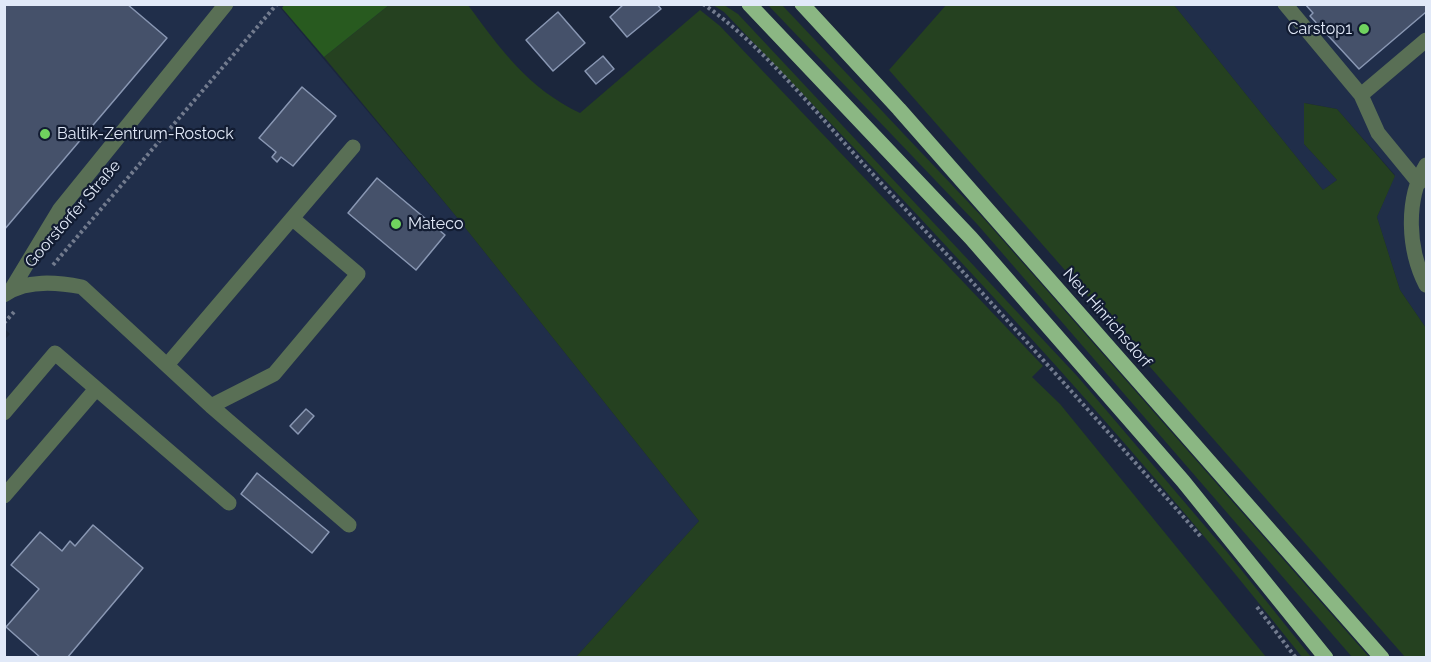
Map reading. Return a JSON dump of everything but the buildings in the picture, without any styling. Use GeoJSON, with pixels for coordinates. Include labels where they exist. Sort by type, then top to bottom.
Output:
{"type":"FeatureCollection","features":[{"type":"Feature","properties":{"kind":"main road"},"geometry":{"type":"LineString","coordinates":[[749,4],[971,238],[1183,481],[1326,657]]}},
{"type":"Feature","properties":{"kind":"main road","name":"Neu Hinrichsdorf"},"geometry":{"type":"LineString","coordinates":[[802,4],[899,109],[1382,657]]}},
{"type":"Feature","properties":{"kind":"street"},"geometry":{"type":"LineString","coordinates":[[8,293],[60,209],[225,4]]}},
{"type":"Feature","properties":{"kind":"street"},"geometry":{"type":"LineString","coordinates":[[1285,4],[1361,94],[1378,133],[1419,183]]}},
{"type":"Feature","properties":{"kind":"street"},"geometry":{"type":"LineString","coordinates":[[1361,94],[1426,40]]}},
{"type":"Feature","properties":{"kind":"street"},"geometry":{"type":"LineString","coordinates":[[167,366],[353,147]]}},
{"type":"Feature","properties":{"kind":"street"},"geometry":{"type":"LineString","coordinates":[[1426,165],[1412,202],[1412,237],[1419,272],[1426,285]]}},
{"type":"Feature","properties":{"kind":"street"},"geometry":{"type":"LineString","coordinates":[[211,406],[274,374],[358,274],[293,219]]}},
{"type":"Feature","properties":{"kind":"street"},"geometry":{"type":"LineString","coordinates":[[37,284],[58,282],[82,287],[211,406],[350,525]]}},
{"type":"Feature","properties":{"kind":"street","name":"Goorstorfer Straße"},"geometry":{"type":"LineString","coordinates":[[8,293],[37,284]]}},
{"type":"Feature","properties":{"kind":"street"},"geometry":{"type":"LineString","coordinates":[[4,413],[54,353],[229,503]]}},
{"type":"Feature","properties":{"kind":"street"},"geometry":{"type":"LineString","coordinates":[[4,496],[96,388]]}},
{"type":"Feature","properties":{"kind":"path","name":"Goorstorfer Straße"},"geometry":{"type":"LineString","coordinates":[[37,284],[277,4]]}},
{"type":"Feature","properties":{"kind":"path"},"geometry":{"type":"LineString","coordinates":[[703,4],[721,16],[774,68],[1048,363],[1204,541]]}},
{"type":"Feature","properties":{"kind":"path"},"geometry":{"type":"LineString","coordinates":[[1254,604],[1296,657]]}},
{"type":"Feature","properties":{"kind":"shaded area"},"geometry":{"type":"Polygon","coordinates":[[[5,5],[278,5],[455,215],[699,521],[576,657],[5,657],[4,340],[10,334],[5,329],[5,5]]]}},
{"type":"Feature","properties":{"kind":"shaded area"},"geometry":{"type":"Polygon","coordinates":[[[1174,5],[1426,5],[1426,328],[1400,290],[1377,217],[1395,175],[1337,109],[1305,103],[1304,144],[1337,180],[1323,190],[1174,5]]]}},
{"type":"Feature","properties":{"kind":"green space"},"geometry":{"type":"Polygon","coordinates":[[[285,4],[389,5],[324,57],[282,8],[285,4]]]}},
{"type":"Feature","properties":{"kind":"green space"},"geometry":{"type":"Polygon","coordinates":[[[947,4],[1174,5],[1323,190],[1337,180],[1304,144],[1304,103],[1337,109],[1395,176],[1377,217],[1400,290],[1426,328],[1426,657],[1405,657],[889,70],[947,4]]]}},
{"type":"Feature","properties":{"kind":"green space"},"geometry":{"type":"Polygon","coordinates":[[[389,5],[468,5],[504,52],[530,80],[580,113],[700,10],[720,26],[1043,366],[1032,377],[1060,404],[1266,657],[576,657],[699,521],[455,215],[324,57],[389,5]]]}},
{"type":"Feature","properties":{"kind":"green space"},"geometry":{"type":"Polygon","coordinates":[[[713,5],[724,5],[738,14],[1078,377],[1227,552],[1311,657],[1302,657],[1165,490],[1021,327],[799,90],[724,12],[713,5]]]}},
{"type":"Feature","properties":{"kind":"green space"},"geometry":{"type":"Polygon","coordinates":[[[768,5],[782,5],[985,220],[1369,657],[1352,657],[977,224],[768,5]]]}},
{"type":"Feature","properties":{"kind":"place","name":"Carstop1"},"geometry":{"type":"Point","coordinates":[1364,29]}},
{"type":"Feature","properties":{"kind":"place","name":"Baltik-Zentrum-Rostock"},"geometry":{"type":"Point","coordinates":[45,134]}},
{"type":"Feature","properties":{"kind":"place","name":"Mateco"},"geometry":{"type":"Point","coordinates":[396,224]}}]}
